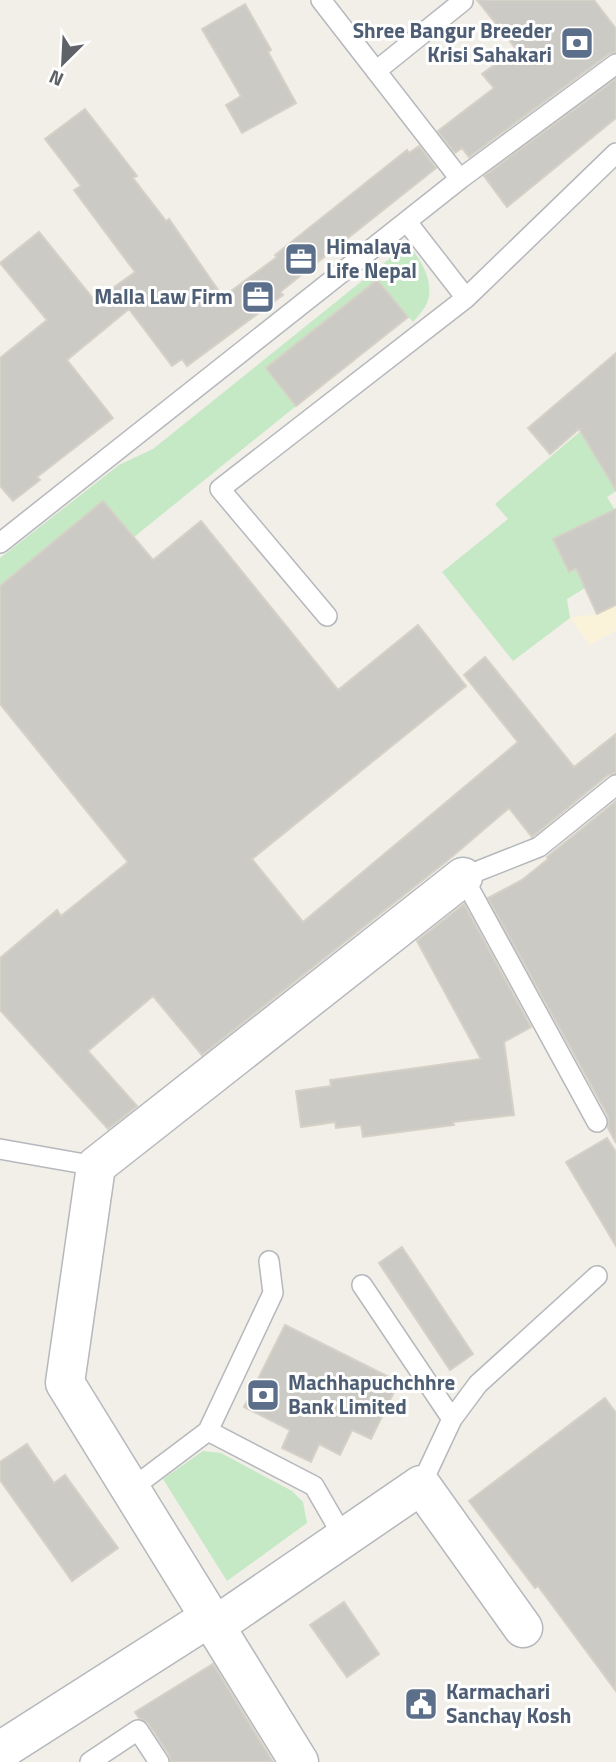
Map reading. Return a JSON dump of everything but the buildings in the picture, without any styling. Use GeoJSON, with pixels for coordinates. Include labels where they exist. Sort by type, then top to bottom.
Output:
{"type":"FeatureCollection","features":[{"type":"Feature","properties":{"kind":"street"},"geometry":{"type":"LineString","coordinates":[[299,1762],[65,1383],[96,1166],[463,877]]}},
{"type":"Feature","properties":{"kind":"street"},"geometry":{"type":"LineString","coordinates":[[0,1751],[344,1538],[421,1485],[523,1628]]}},
{"type":"Feature","properties":{"kind":"lane"},"geometry":{"type":"LineString","coordinates":[[321,0],[460,179]]}},
{"type":"Feature","properties":{"kind":"lane"},"geometry":{"type":"LineString","coordinates":[[376,71],[463,1]]}},
{"type":"Feature","properties":{"kind":"lane"},"geometry":{"type":"LineString","coordinates":[[0,543],[460,179],[616,64]]}},
{"type":"Feature","properties":{"kind":"lane"},"geometry":{"type":"LineString","coordinates":[[327,616],[220,489],[466,298],[616,153]]}},
{"type":"Feature","properties":{"kind":"lane"},"geometry":{"type":"LineString","coordinates":[[407,222],[466,298]]}},
{"type":"Feature","properties":{"kind":"lane"},"geometry":{"type":"LineString","coordinates":[[597,1122],[463,877],[539,847],[616,785]]}},
{"type":"Feature","properties":{"kind":"lane"},"geometry":{"type":"LineString","coordinates":[[0,1149],[96,1166]]}},
{"type":"Feature","properties":{"kind":"lane"},"geometry":{"type":"LineString","coordinates":[[131,1489],[208,1431],[274,1293],[269,1261]]}},
{"type":"Feature","properties":{"kind":"lane"},"geometry":{"type":"LineString","coordinates":[[421,1485],[452,1419],[478,1384],[597,1276]]}},
{"type":"Feature","properties":{"kind":"lane"},"geometry":{"type":"LineString","coordinates":[[362,1285],[452,1419]]}},
{"type":"Feature","properties":{"kind":"lane"},"geometry":{"type":"LineString","coordinates":[[208,1431],[314,1486],[344,1538]]}},
{"type":"Feature","properties":{"kind":"lane"},"geometry":{"type":"LineString","coordinates":[[90,1762],[138,1730],[159,1762]]}},
{"type":"Feature","properties":{"kind":"green space"},"geometry":{"type":"Polygon","coordinates":[[[408,244],[422,264],[429,287],[427,303],[413,322],[377,280],[266,368],[296,406],[134,537],[103,501],[0,586],[0,558],[119,465],[153,449],[408,244]]]}},
{"type":"Feature","properties":{"kind":"green space"},"geometry":{"type":"Polygon","coordinates":[[[616,401],[616,491],[607,497],[616,512],[582,546],[574,529],[553,539],[569,571],[576,568],[585,588],[567,599],[570,618],[513,661],[442,572],[508,519],[495,504],[616,401]]]}},
{"type":"Feature","properties":{"kind":"green space"},"geometry":{"type":"Polygon","coordinates":[[[203,1451],[221,1453],[292,1491],[303,1502],[307,1523],[227,1581],[163,1479],[203,1451]]]}},
{"type":"Feature","properties":{"kind":"sand"},"geometry":{"type":"Polygon","coordinates":[[[616,605],[616,631],[590,645],[570,618],[597,614],[616,605]]]}},
{"type":"Feature","properties":{"kind":"place","name":"Shree Bangur Breeder Krisi Sahakari"},"geometry":{"type":"Point","coordinates":[577,43]}},
{"type":"Feature","properties":{"kind":"place","name":"Himalaya Life Nepal"},"geometry":{"type":"Point","coordinates":[301,259]}},
{"type":"Feature","properties":{"kind":"place","name":"Malla Law Firm"},"geometry":{"type":"Point","coordinates":[258,297]}},
{"type":"Feature","properties":{"kind":"place","name":"Machhapuchchhre Bank Limited"},"geometry":{"type":"Point","coordinates":[263,1395]}},
{"type":"Feature","properties":{"kind":"place","name":"Karmachari Sanchay Kosh"},"geometry":{"type":"Point","coordinates":[421,1704]}}]}
